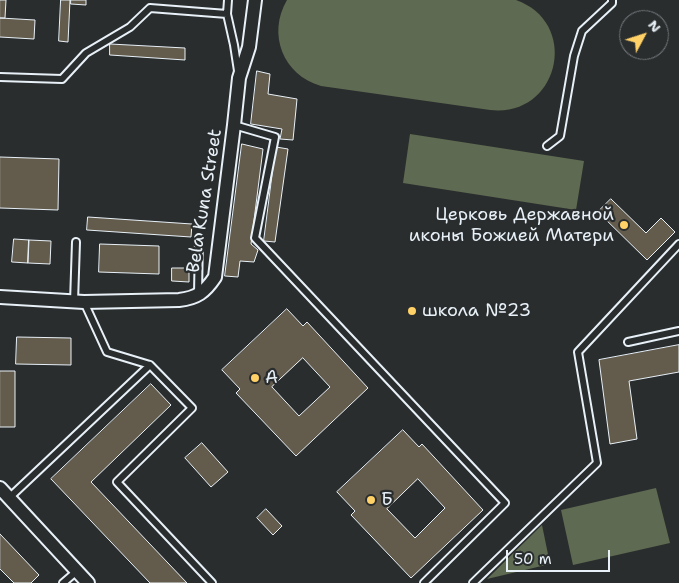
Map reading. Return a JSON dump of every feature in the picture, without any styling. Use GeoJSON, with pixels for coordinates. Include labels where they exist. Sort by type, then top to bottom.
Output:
{"type":"FeatureCollection","features":[{"type":"Feature","properties":{"kind":"street","name":"Bela Kuna Street"},"geometry":{"type":"LineString","coordinates":[[0,297],[79,302],[180,300],[198,296],[208,287],[215,277],[239,78],[249,47],[255,0]]}},
{"type":"Feature","properties":{"kind":"street"},"geometry":{"type":"LineString","coordinates":[[0,488],[88,583]]}},
{"type":"Feature","properties":{"kind":"lane"},"geometry":{"type":"LineString","coordinates":[[228,0],[227,14],[239,78]]}},
{"type":"Feature","properties":{"kind":"lane"},"geometry":{"type":"LineString","coordinates":[[547,146],[560,136],[574,56],[582,30],[612,4],[612,0]]}},
{"type":"Feature","properties":{"kind":"lane"},"geometry":{"type":"LineString","coordinates":[[0,77],[62,80],[86,53],[130,27],[150,8],[227,14]]}},
{"type":"Feature","properties":{"kind":"lane"},"geometry":{"type":"LineString","coordinates":[[234,125],[275,137],[255,238],[505,503],[424,583]]}},
{"type":"Feature","properties":{"kind":"lane"},"geometry":{"type":"LineString","coordinates":[[198,296],[199,238]]}},
{"type":"Feature","properties":{"kind":"lane"},"geometry":{"type":"LineString","coordinates":[[76,242],[79,302],[107,352],[150,365],[192,408],[117,482],[212,583]]}},
{"type":"Feature","properties":{"kind":"lane"},"geometry":{"type":"LineString","coordinates":[[473,583],[596,463],[578,352],[679,244]]}},
{"type":"Feature","properties":{"kind":"lane"},"geometry":{"type":"LineString","coordinates":[[628,342],[679,331]]}},
{"type":"Feature","properties":{"kind":"lane"},"geometry":{"type":"LineString","coordinates":[[9,498],[150,365]]}},
{"type":"Feature","properties":{"kind":"lane"},"geometry":{"type":"LineString","coordinates":[[62,583],[77,571]]}},
{"type":"Feature","properties":{"kind":"green space"},"geometry":{"type":"Polygon","coordinates":[[[287,0],[516,0],[536,12],[549,28],[555,47],[553,67],[546,85],[532,99],[514,109],[490,110],[321,86],[308,81],[297,73],[288,63],[282,52],[279,26],[281,13],[287,0]]]}},
{"type":"Feature","properties":{"kind":"green space"},"geometry":{"type":"Polygon","coordinates":[[[410,134],[584,161],[576,210],[403,183],[410,134]]]}},
{"type":"Feature","properties":{"kind":"green space"},"geometry":{"type":"Polygon","coordinates":[[[656,488],[670,543],[573,565],[561,510],[656,488]]]}},
{"type":"Feature","properties":{"kind":"green space"},"geometry":{"type":"Polygon","coordinates":[[[542,525],[550,564],[487,579],[542,525]]]}},
{"type":"Feature","properties":{"kind":"building"},"geometry":{"type":"Polygon","coordinates":[[[0,0],[6,0],[5,18],[0,18],[0,0]]]}},
{"type":"Feature","properties":{"kind":"building"},"geometry":{"type":"Polygon","coordinates":[[[61,0],[70,0],[68,42],[59,41],[61,0]]]}},
{"type":"Feature","properties":{"kind":"building"},"geometry":{"type":"Polygon","coordinates":[[[71,0],[86,0],[86,5],[71,4],[71,0]]]}},
{"type":"Feature","properties":{"kind":"building"},"geometry":{"type":"Polygon","coordinates":[[[0,18],[35,20],[34,39],[0,37],[0,18]]]}},
{"type":"Feature","properties":{"kind":"building"},"geometry":{"type":"Polygon","coordinates":[[[110,44],[185,48],[185,60],[110,55],[110,44]]]}},
{"type":"Feature","properties":{"kind":"building"},"geometry":{"type":"Polygon","coordinates":[[[257,71],[270,74],[268,94],[297,99],[293,140],[280,139],[282,129],[251,124],[257,71]]]}},
{"type":"Feature","properties":{"kind":"building"},"geometry":{"type":"Polygon","coordinates":[[[242,144],[263,149],[251,244],[258,250],[254,262],[240,261],[238,277],[225,276],[242,144]]]}},
{"type":"Feature","properties":{"kind":"building"},"geometry":{"type":"Polygon","coordinates":[[[276,147],[288,149],[275,242],[264,241],[276,147]]]}},
{"type":"Feature","properties":{"kind":"building"},"geometry":{"type":"Polygon","coordinates":[[[0,157],[59,159],[58,210],[0,208],[0,157]]]}},
{"type":"Feature","properties":{"kind":"building","name":"Церковь Державной иконы Божией Матери"},"geometry":{"type":"Polygon","coordinates":[[[611,199],[646,233],[661,218],[675,232],[647,260],[598,212],[611,199]]]}},
{"type":"Feature","properties":{"kind":"building"},"geometry":{"type":"Polygon","coordinates":[[[88,217],[192,224],[191,237],[87,230],[88,217]]]}},
{"type":"Feature","properties":{"kind":"building"},"geometry":{"type":"Polygon","coordinates":[[[14,239],[29,240],[28,263],[12,262],[14,239]]]}},
{"type":"Feature","properties":{"kind":"building"},"geometry":{"type":"Polygon","coordinates":[[[29,240],[51,241],[50,264],[28,263],[29,240]]]}},
{"type":"Feature","properties":{"kind":"building"},"geometry":{"type":"Polygon","coordinates":[[[100,244],[159,246],[159,274],[99,272],[100,244]]]}},
{"type":"Feature","properties":{"kind":"building"},"geometry":{"type":"Polygon","coordinates":[[[172,268],[189,268],[189,282],[172,281],[172,268]]]}},
{"type":"Feature","properties":{"kind":"building","name":"А"},"geometry":{"type":"Polygon","coordinates":[[[287,309],[303,326],[307,322],[368,388],[296,456],[236,393],[240,389],[222,370],[287,309]],[[303,358],[272,387],[299,416],[330,387],[303,358]]]}},
{"type":"Feature","properties":{"kind":"building"},"geometry":{"type":"Polygon","coordinates":[[[17,337],[71,338],[71,365],[16,364],[17,337]]]}},
{"type":"Feature","properties":{"kind":"building"},"geometry":{"type":"Polygon","coordinates":[[[679,345],[679,372],[629,381],[637,439],[610,444],[599,360],[679,345]]]}},
{"type":"Feature","properties":{"kind":"building"},"geometry":{"type":"Polygon","coordinates":[[[0,371],[15,371],[15,427],[0,427],[0,371]]]}},
{"type":"Feature","properties":{"kind":"building"},"geometry":{"type":"Polygon","coordinates":[[[151,384],[171,405],[91,482],[187,583],[150,583],[51,479],[151,384]]]}},
{"type":"Feature","properties":{"kind":"building","name":"Б"},"geometry":{"type":"Polygon","coordinates":[[[403,430],[419,447],[422,444],[483,510],[411,578],[351,515],[355,511],[337,492],[403,430]],[[418,479],[387,509],[415,538],[445,508],[418,479]]]}},
{"type":"Feature","properties":{"kind":"building"},"geometry":{"type":"Polygon","coordinates":[[[202,443],[228,472],[211,487],[185,458],[202,443]]]}},
{"type":"Feature","properties":{"kind":"building"},"geometry":{"type":"Polygon","coordinates":[[[266,509],[282,526],[273,535],[257,518],[266,509]]]}},
{"type":"Feature","properties":{"kind":"building"},"geometry":{"type":"Polygon","coordinates":[[[0,534],[39,575],[31,583],[14,583],[0,569],[0,534]]]}},
{"type":"Feature","properties":{"kind":"place","name":"Церковь Державной иконы Божией Матери"},"geometry":{"type":"Point","coordinates":[624,225]}},
{"type":"Feature","properties":{"kind":"place","name":"школа №23"},"geometry":{"type":"Point","coordinates":[412,311]}},
{"type":"Feature","properties":{"kind":"place","name":"А"},"geometry":{"type":"Point","coordinates":[255,378]}},
{"type":"Feature","properties":{"kind":"place","name":"Б"},"geometry":{"type":"Point","coordinates":[371,500]}}]}
